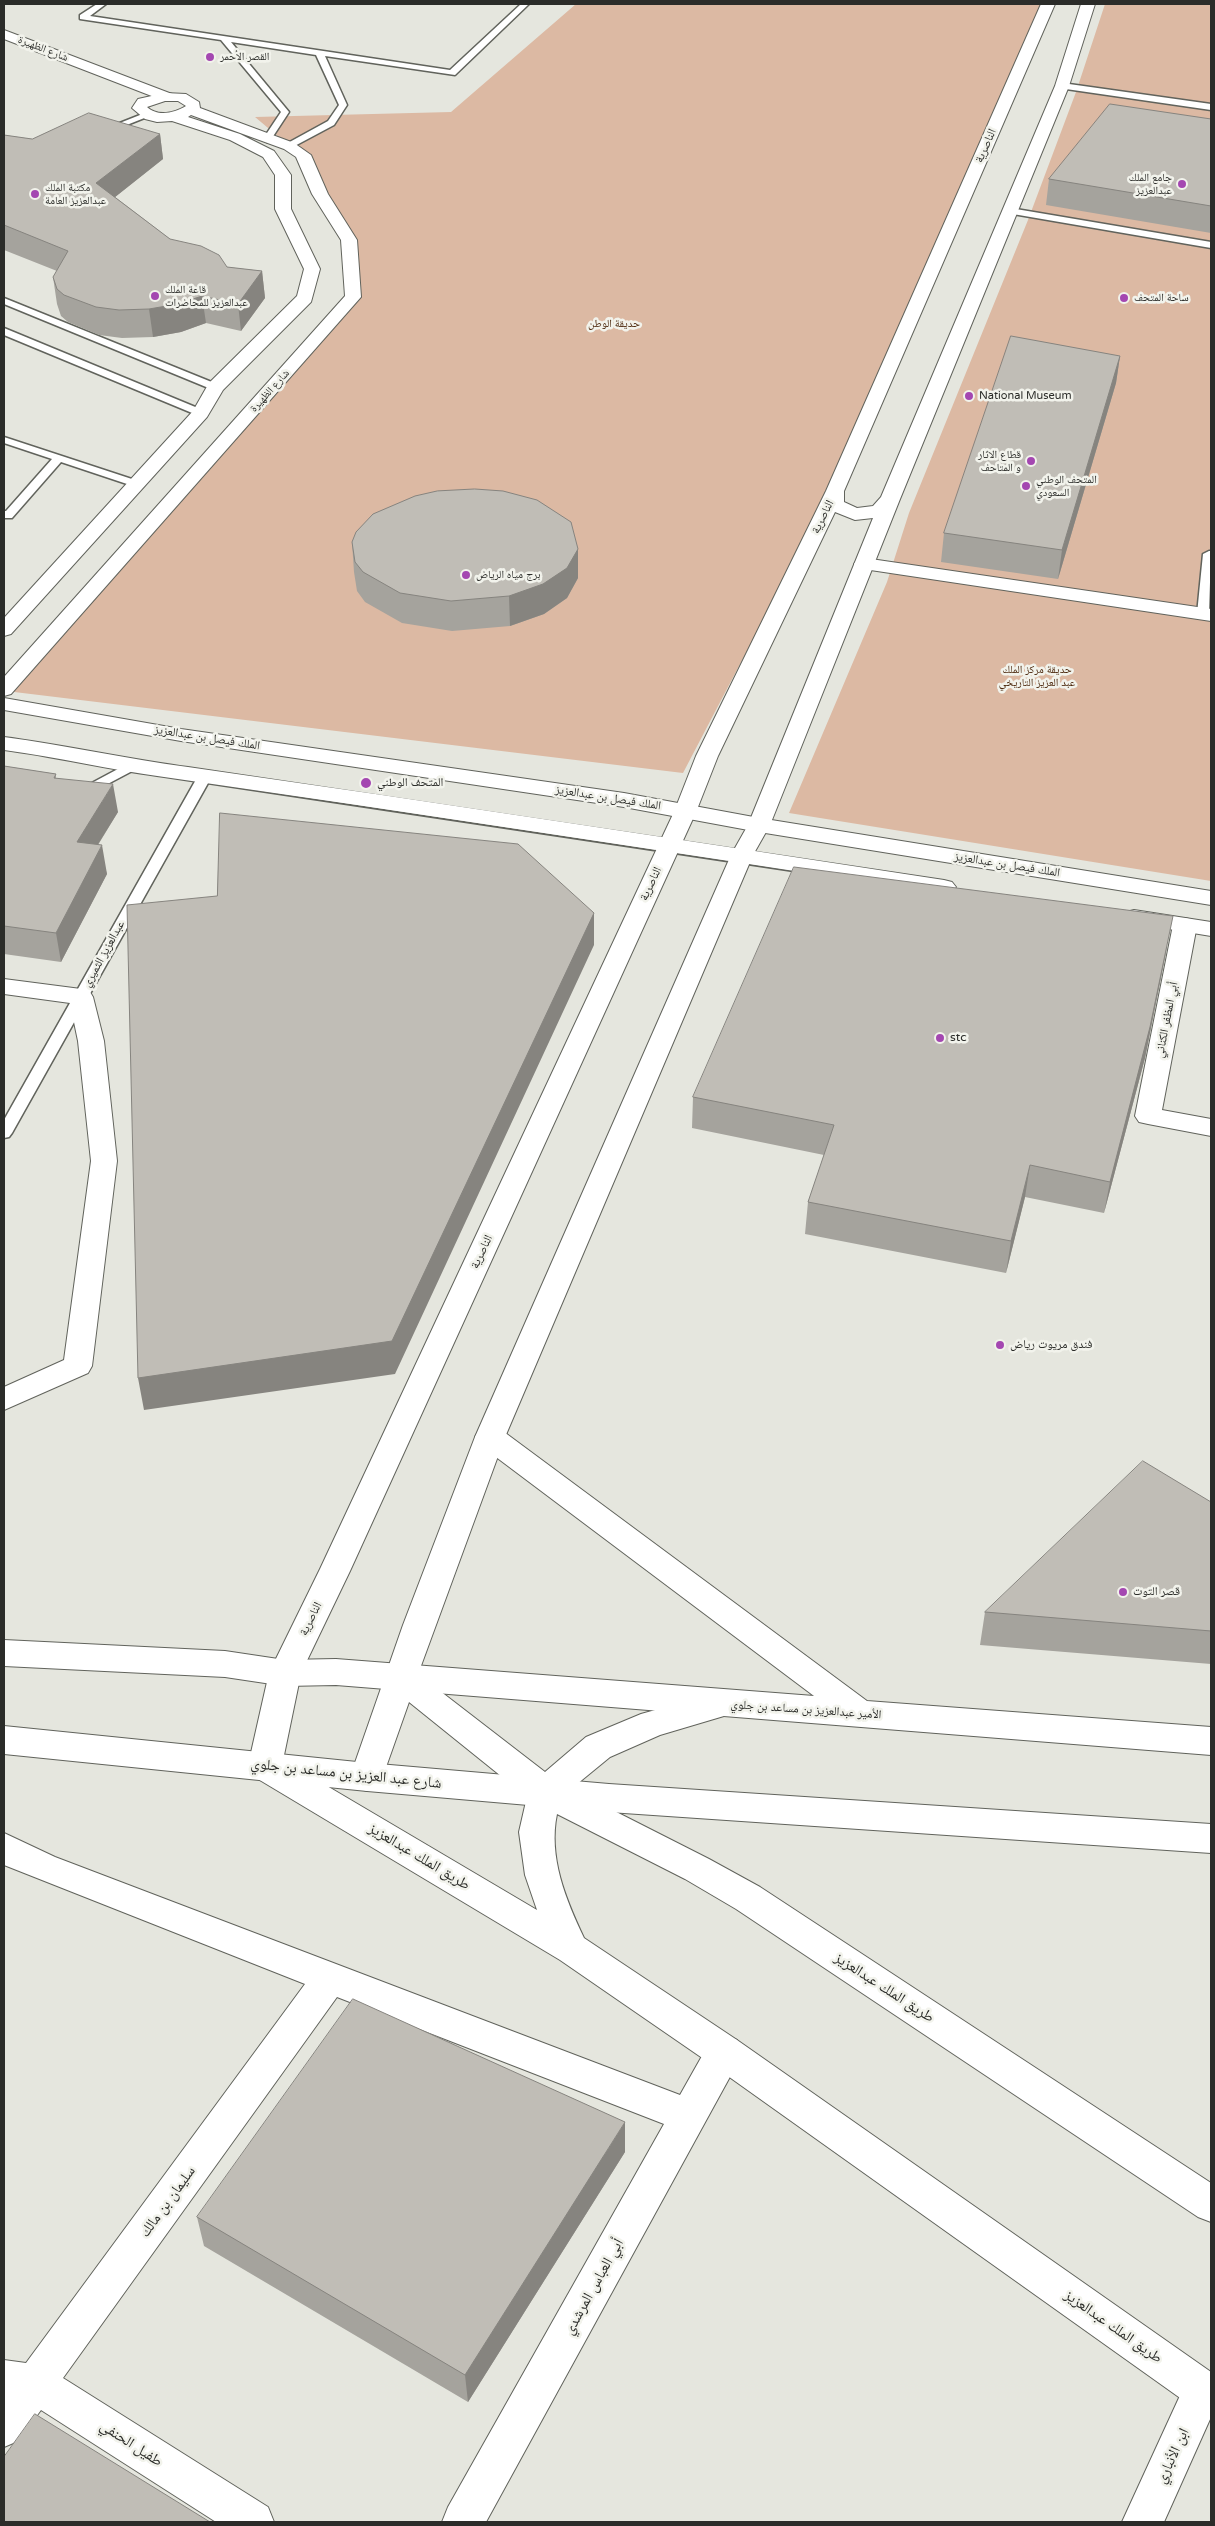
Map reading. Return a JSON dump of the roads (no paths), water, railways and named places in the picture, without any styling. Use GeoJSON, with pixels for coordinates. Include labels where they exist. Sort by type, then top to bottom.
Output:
{"type":"FeatureCollection","features":[{"type":"Feature","properties":{"kind":"main road","name":"الناصرية"},"geometry":{"type":"LineString","coordinates":[[265,1766],[285,1673],[315,1608],[335,1571],[685,812],[707,756],[835,491],[1048,4]]}},
{"type":"Feature","properties":{"kind":"main road"},"geometry":{"type":"LineString","coordinates":[[367,1777],[401,1678],[490,1437],[742,855],[759,825],[890,499],[1062,86],[1088,4]]}},
{"type":"Feature","properties":{"kind":"main road","name":"شارع الظهيرة"},"geometry":{"type":"LineString","coordinates":[[4,34],[167,97]]}},
{"type":"Feature","properties":{"kind":"main road","name":"شارع الظهيرة"},"geometry":{"type":"LineString","coordinates":[[4,690],[353,297],[349,240],[320,194],[303,155],[289,146],[191,110],[194,105],[188,99],[167,97],[149,100],[139,106]]}},
{"type":"Feature","properties":{"kind":"main road"},"geometry":{"type":"LineString","coordinates":[[4,630],[201,413],[215,388],[305,298],[312,269],[283,209],[283,175],[269,154],[236,137],[139,106]]}},
{"type":"Feature","properties":{"kind":"main road"},"geometry":{"type":"LineString","coordinates":[[172,116],[191,110]]}},
{"type":"Feature","properties":{"kind":"main road"},"geometry":{"type":"LineString","coordinates":[[835,491],[833,497],[835,505],[855,514],[879,511],[890,499]]}},
{"type":"Feature","properties":{"kind":"main road"},"geometry":{"type":"LineString","coordinates":[[864,564],[1207,615]]}},
{"type":"Feature","properties":{"kind":"main road","name":"الملك فيصل بن عبدالعزيز"},"geometry":{"type":"LineString","coordinates":[[4,704],[181,735],[614,798],[759,825],[1211,898]]}},
{"type":"Feature","properties":{"kind":"main road"},"geometry":{"type":"LineString","coordinates":[[4,744],[55,750],[131,766],[670,843],[963,890]]}},
{"type":"Feature","properties":{"kind":"main road"},"geometry":{"type":"LineString","coordinates":[[1117,914],[1211,929]]}},
{"type":"Feature","properties":{"kind":"main road","name":"أبي المظفر الكناني"},"geometry":{"type":"LineString","coordinates":[[1185,925],[1148,1116],[1211,1127]]}},
{"type":"Feature","properties":{"kind":"main road"},"geometry":{"type":"LineString","coordinates":[[4,987],[81,997],[90,1041],[104,1161],[78,1366],[4,1399]]}},
{"type":"Feature","properties":{"kind":"main road"},"geometry":{"type":"LineString","coordinates":[[490,1437],[861,1714]]}},
{"type":"Feature","properties":{"kind":"main road"},"geometry":{"type":"LineString","coordinates":[[4,1653],[225,1664],[285,1673],[336,1672],[401,1678],[545,1792]]}},
{"type":"Feature","properties":{"kind":"main road","name":"الأمير عبدالعزيز بن مساعد بن جلوي"},"geometry":{"type":"LineString","coordinates":[[401,1678],[1211,1741]]}},
{"type":"Feature","properties":{"kind":"main road"},"geometry":{"type":"LineString","coordinates":[[572,1949],[555,1913],[542,1875],[536,1832],[545,1792],[598,1747],[653,1723],[723,1704]]}},
{"type":"Feature","properties":{"kind":"main road","name":"شارع عبد العزيز بن مساعد بن جلوي"},"geometry":{"type":"LineString","coordinates":[[4,1740],[367,1777],[689,1804],[1211,1839]]}},
{"type":"Feature","properties":{"kind":"main road","name":"طريق الملك عبدالعزيز"},"geometry":{"type":"LineString","coordinates":[[265,1766],[572,1949],[724,2052],[1207,2393]]}},
{"type":"Feature","properties":{"kind":"main road","name":"طريق الملك عبدالعزيز"},"geometry":{"type":"LineString","coordinates":[[545,1792],[697,1869],[748,1898],[1211,2204]]}},
{"type":"Feature","properties":{"kind":"main road"},"geometry":{"type":"LineString","coordinates":[[4,1846],[6,1850],[43,1868],[689,2116]]}},
{"type":"Feature","properties":{"kind":"main road","name":"سليمان بن مالك"},"geometry":{"type":"LineString","coordinates":[[4,2427],[20,2382],[331,1977]]}},
{"type":"Feature","properties":{"kind":"main road","name":"أبي العباس المرشدي"},"geometry":{"type":"LineString","coordinates":[[463,2522],[724,2052]]}},
{"type":"Feature","properties":{"kind":"main road","name":"طفيل الحنفي"},"geometry":{"type":"LineString","coordinates":[[20,2382],[252,2522]]}},
{"type":"Feature","properties":{"kind":"main road","name":"ابن الأنباري"},"geometry":{"type":"LineString","coordinates":[[1143,2522],[1207,2393]]}},
{"type":"Feature","properties":{"kind":"lane"},"geometry":{"type":"LineString","coordinates":[[102,4],[83,17],[452,73],[524,4]]}},
{"type":"Feature","properties":{"kind":"lane"},"geometry":{"type":"LineString","coordinates":[[225,40],[285,112],[266,139]]}},
{"type":"Feature","properties":{"kind":"lane"},"geometry":{"type":"LineString","coordinates":[[289,146],[332,123],[343,105],[319,53]]}},
{"type":"Feature","properties":{"kind":"lane"},"geometry":{"type":"LineString","coordinates":[[1062,86],[1211,107]]}},
{"type":"Feature","properties":{"kind":"lane"},"geometry":{"type":"LineString","coordinates":[[100,132],[139,106]]}},
{"type":"Feature","properties":{"kind":"lane"},"geometry":{"type":"LineString","coordinates":[[1010,211],[1211,245]]}},
{"type":"Feature","properties":{"kind":"lane"},"geometry":{"type":"LineString","coordinates":[[4,301],[215,388]]}},
{"type":"Feature","properties":{"kind":"lane"},"geometry":{"type":"LineString","coordinates":[[4,331],[201,413]]}},
{"type":"Feature","properties":{"kind":"lane"},"geometry":{"type":"LineString","coordinates":[[4,440],[137,484]]}},
{"type":"Feature","properties":{"kind":"lane"},"geometry":{"type":"LineString","coordinates":[[4,514],[8,516],[59,458]]}},
{"type":"Feature","properties":{"kind":"lane"},"geometry":{"type":"LineString","coordinates":[[1207,615],[1209,554]]}},
{"type":"Feature","properties":{"kind":"lane"},"geometry":{"type":"LineString","coordinates":[[71,798],[131,766]]}},
{"type":"Feature","properties":{"kind":"lane","name":"عبدالعزيز الثميري"},"geometry":{"type":"LineString","coordinates":[[4,1133],[205,776]]}},
{"type":"Feature","properties":{"kind":"place","name":"القصر الأحمر"},"geometry":{"type":"Point","coordinates":[210,57]}},
{"type":"Feature","properties":{"kind":"place","name":"جامع الملك عبدالعزيز"},"geometry":{"type":"Point","coordinates":[1182,184]}},
{"type":"Feature","properties":{"kind":"place","name":"مكتبة الملك عبدالعزيز العامة"},"geometry":{"type":"Point","coordinates":[35,194]}},
{"type":"Feature","properties":{"kind":"place","name":"قاعة الملك عبدالعزيز للمحاضرات"},"geometry":{"type":"Point","coordinates":[155,296]}},
{"type":"Feature","properties":{"kind":"place","name":"ساحة المتحف"},"geometry":{"type":"Point","coordinates":[1124,298]}},
{"type":"Feature","properties":{"kind":"place","name":"National Museum"},"geometry":{"type":"Point","coordinates":[969,396]}},
{"type":"Feature","properties":{"kind":"place","name":"قطاع الاثار و المتاحف"},"geometry":{"type":"Point","coordinates":[1031,461]}},
{"type":"Feature","properties":{"kind":"place","name":"المتحف الوطني السعودي"},"geometry":{"type":"Point","coordinates":[1026,486]}},
{"type":"Feature","properties":{"kind":"place","name":"برج مياه الرياض"},"geometry":{"type":"Point","coordinates":[466,575]}},
{"type":"Feature","properties":{"kind":"place","name":"المتحف الوطني"},"geometry":{"type":"Point","coordinates":[366,783]}},
{"type":"Feature","properties":{"kind":"place","name":"stc"},"geometry":{"type":"Point","coordinates":[940,1038]}},
{"type":"Feature","properties":{"kind":"place","name":"فندق مريوت رياض"},"geometry":{"type":"Point","coordinates":[1000,1345]}},
{"type":"Feature","properties":{"kind":"place","name":"قصر التوت"},"geometry":{"type":"Point","coordinates":[1123,1592]}},
{"type":"Feature","properties":{"kind":"park label","name":"حديقة الوطن"},"geometry":{"type":"Point","coordinates":[614,324]}},
{"type":"Feature","properties":{"kind":"park label","name":"حديقة مركز الملك عبد العزيز التاريخي"},"geometry":{"type":"Point","coordinates":[1037,676]}}]}
